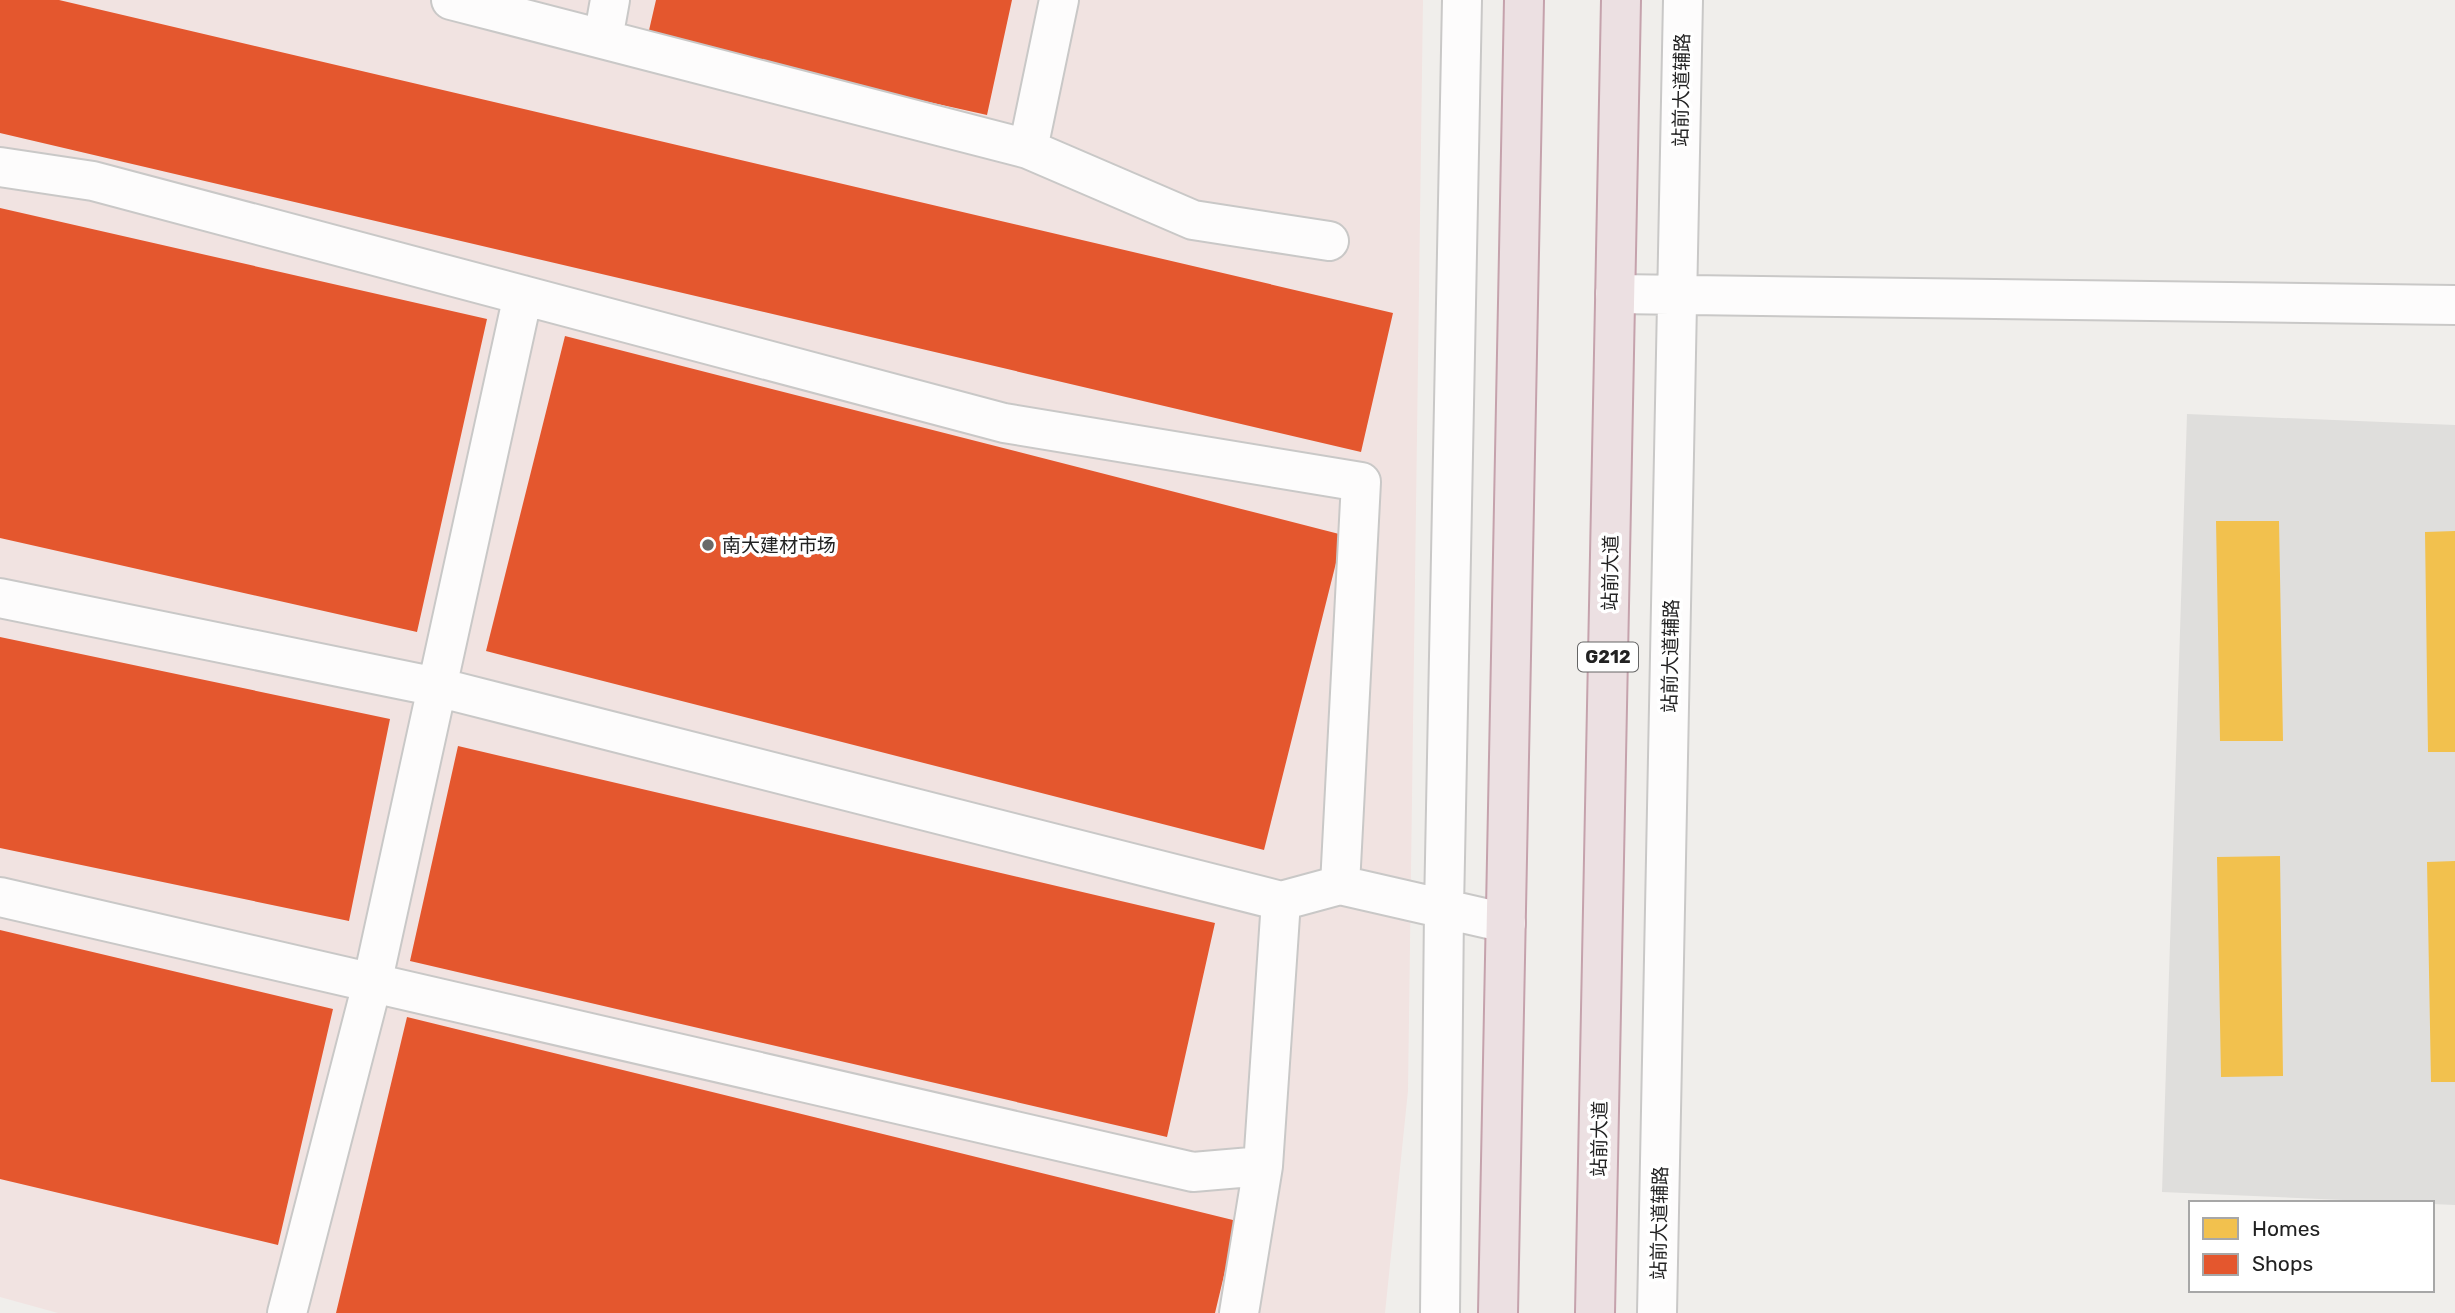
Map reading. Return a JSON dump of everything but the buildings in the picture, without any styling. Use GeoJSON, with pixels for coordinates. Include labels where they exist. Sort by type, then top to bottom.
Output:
{"type":"FeatureCollection","features":[{"type":"Feature","properties":{"kind":"highway"},"geometry":{"type":"LineString","coordinates":[[1498,1313],[1524,0]]}},
{"type":"Feature","properties":{"kind":"highway","name":"站前大道"},"geometry":{"type":"LineString","coordinates":[[1595,1313],[1621,0]]}},
{"type":"Feature","properties":{"kind":"street"},"geometry":{"type":"LineString","coordinates":[[451,0],[1028,149],[1193,220],[1329,241]]}},
{"type":"Feature","properties":{"kind":"street"},"geometry":{"type":"LineString","coordinates":[[603,39],[610,0]]}},
{"type":"Feature","properties":{"kind":"street"},"geometry":{"type":"LineString","coordinates":[[1028,149],[1059,0]]}},
{"type":"Feature","properties":{"kind":"street"},"geometry":{"type":"LineString","coordinates":[[1440,1313],[1444,909],[1462,0]]}},
{"type":"Feature","properties":{"kind":"street","name":"站前大道辅路"},"geometry":{"type":"LineString","coordinates":[[1657,1313],[1683,0]]}},
{"type":"Feature","properties":{"kind":"street"},"geometry":{"type":"LineString","coordinates":[[0,167],[93,181],[1004,423],[1361,482],[1340,885]]}},
{"type":"Feature","properties":{"kind":"street"},"geometry":{"type":"LineString","coordinates":[[1615,293],[2455,305]]}},
{"type":"Feature","properties":{"kind":"street"},"geometry":{"type":"LineString","coordinates":[[287,1313],[372,984],[523,295]]}},
{"type":"Feature","properties":{"kind":"street"},"geometry":{"type":"LineString","coordinates":[[0,598],[437,687],[1282,901],[1340,885],[1506,923]]}},
{"type":"Feature","properties":{"kind":"street"},"geometry":{"type":"LineString","coordinates":[[0,897],[1193,1172],[1263,1166]]}},
{"type":"Feature","properties":{"kind":"street"},"geometry":{"type":"LineString","coordinates":[[1239,1313],[1263,1166],[1282,901]]}},
{"type":"Feature","properties":{"kind":"shaded area","name":"南大建材市场"},"geometry":{"type":"Polygon","coordinates":[[[0,0],[1423,0],[1408,1091],[1385,1313],[58,1313],[0,1297],[0,0]]]}},
{"type":"Feature","properties":{"kind":"shaded area"},"geometry":{"type":"Polygon","coordinates":[[[2187,414],[2455,425],[2455,1205],[2434,1204],[2434,1201],[2365,1201],[2162,1192],[2187,414]]]}},
{"type":"Feature","properties":{"kind":"place","name":"南大建材市场"},"geometry":{"type":"Point","coordinates":[708,545]}}]}
